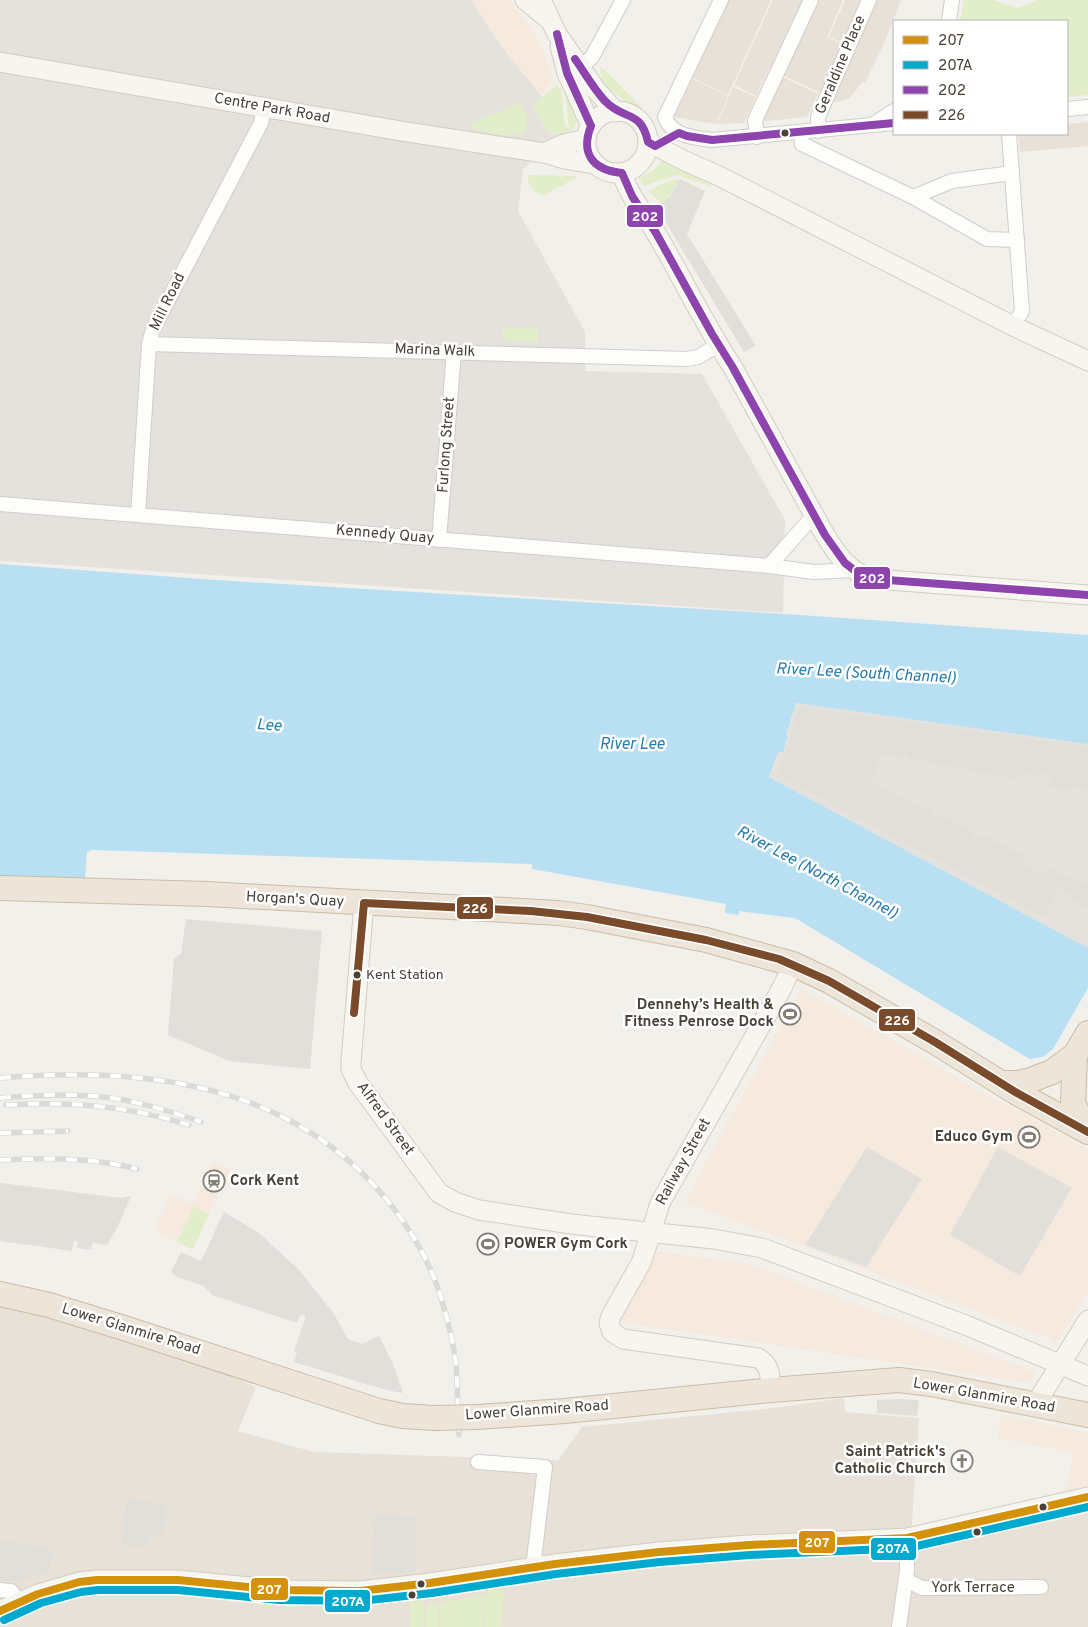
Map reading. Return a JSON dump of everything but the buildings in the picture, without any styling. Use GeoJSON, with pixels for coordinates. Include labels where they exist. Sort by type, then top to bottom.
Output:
{"type":"FeatureCollection","features":[{"type":"Feature","properties":{"kind":"highway","name":"Horgan's Quay"},"geometry":{"type":"LineString","coordinates":[[0,888],[207,894],[530,911],[587,917],[706,940],[793,964],[829,981],[1002,1082],[1017,1093],[1087,1131]]}},
{"type":"Feature","properties":{"kind":"highway"},"geometry":{"type":"LineString","coordinates":[[1002,1082],[1018,1083],[1049,1073],[1075,1055],[1088,1033]]}},
{"type":"Feature","properties":{"kind":"highway"},"geometry":{"type":"LineString","coordinates":[[1075,1055],[1073,1103],[1087,1131]]}},
{"type":"Feature","properties":{"kind":"highway","name":"Lower Glanmire Road"},"geometry":{"type":"LineString","coordinates":[[0,1294],[49,1305],[117,1325],[378,1411],[403,1416],[434,1418],[477,1417],[565,1411],[771,1390],[899,1380],[988,1394],[1088,1415]]}},
{"type":"Feature","properties":{"kind":"street"},"geometry":{"type":"LineString","coordinates":[[525,0],[553,27]]}},
{"type":"Feature","properties":{"kind":"street"},"geometry":{"type":"LineString","coordinates":[[541,0],[574,70],[588,133],[586,148],[594,164],[602,170],[612,173],[632,170],[640,163],[651,144],[679,133]]}},
{"type":"Feature","properties":{"kind":"street"},"geometry":{"type":"LineString","coordinates":[[574,70],[592,58],[623,0]]}},
{"type":"Feature","properties":{"kind":"street"},"geometry":{"type":"LineString","coordinates":[[721,0],[666,117],[672,127],[679,133],[712,140],[893,123]]}},
{"type":"Feature","properties":{"kind":"street"},"geometry":{"type":"LineString","coordinates":[[757,137],[755,120],[810,0]]}},
{"type":"Feature","properties":{"kind":"street","name":"Geraldine Place"},"geometry":{"type":"LineString","coordinates":[[818,131],[818,116],[869,0]]}},
{"type":"Feature","properties":{"kind":"street"},"geometry":{"type":"LineString","coordinates":[[949,20],[952,0]]}},
{"type":"Feature","properties":{"kind":"street","name":"Centre Park Road"},"geometry":{"type":"LineString","coordinates":[[0,62],[401,131],[544,153],[564,159],[594,164]]}},
{"type":"Feature","properties":{"kind":"street"},"geometry":{"type":"LineString","coordinates":[[574,70],[616,112]]}},
{"type":"Feature","properties":{"kind":"street"},"geometry":{"type":"LineString","coordinates":[[1068,109],[1088,107]]}},
{"type":"Feature","properties":{"kind":"street","name":"Mill Road"},"geometry":{"type":"LineString","coordinates":[[138,515],[149,344],[153,329],[158,316],[261,123],[264,108]]}},
{"type":"Feature","properties":{"kind":"street"},"geometry":{"type":"LineString","coordinates":[[544,153],[588,133],[599,117],[616,112],[624,112],[640,122],[651,144],[720,176],[1013,326],[1088,361]]}},
{"type":"Feature","properties":{"kind":"street"},"geometry":{"type":"LineString","coordinates":[[872,125],[893,112]]}},
{"type":"Feature","properties":{"kind":"street"},"geometry":{"type":"LineString","coordinates":[[801,133],[802,144],[913,197],[986,239],[1017,240]]}},
{"type":"Feature","properties":{"kind":"street"},"geometry":{"type":"LineString","coordinates":[[1009,135],[1022,311],[1013,326]]}},
{"type":"Feature","properties":{"kind":"street"},"geometry":{"type":"LineString","coordinates":[[622,173],[625,183],[656,233],[718,345],[732,366],[814,515],[837,554],[847,566],[865,577],[874,579],[1088,595]]}},
{"type":"Feature","properties":{"kind":"street"},"geometry":{"type":"LineString","coordinates":[[913,197],[952,181],[1012,173]]}},
{"type":"Feature","properties":{"kind":"street","name":"Marina Walk"},"geometry":{"type":"LineString","coordinates":[[149,344],[687,358],[698,357],[718,345]]}},
{"type":"Feature","properties":{"kind":"street","name":"Furlong Street"},"geometry":{"type":"LineString","coordinates":[[439,540],[454,351]]}},
{"type":"Feature","properties":{"kind":"street","name":"Kennedy Quay"},"geometry":{"type":"LineString","coordinates":[[0,504],[769,566],[814,572],[854,570]]}},
{"type":"Feature","properties":{"kind":"street"},"geometry":{"type":"LineString","coordinates":[[769,566],[814,515]]}},
{"type":"Feature","properties":{"kind":"street","name":"Alfred Street"},"geometry":{"type":"LineString","coordinates":[[364,903],[351,1069],[358,1083],[439,1193],[455,1202],[479,1210],[571,1224],[714,1239],[762,1248],[968,1326],[1088,1376]]}},
{"type":"Feature","properties":{"kind":"street","name":"Railway Street"},"geometry":{"type":"LineString","coordinates":[[771,1390],[768,1367],[764,1361],[758,1358],[623,1339],[612,1332],[609,1323],[641,1263],[660,1203],[782,988],[793,964]]}},
{"type":"Feature","properties":{"kind":"street"},"geometry":{"type":"LineString","coordinates":[[1035,1405],[1088,1320]]}},
{"type":"Feature","properties":{"kind":"street"},"geometry":{"type":"LineString","coordinates":[[478,1462],[545,1467],[532,1568]]}},
{"type":"Feature","properties":{"kind":"street"},"geometry":{"type":"LineString","coordinates":[[0,1610],[38,1594],[72,1584],[97,1580],[178,1580],[280,1590],[360,1590],[447,1581],[532,1568],[701,1548],[907,1538],[1088,1497]]}},
{"type":"Feature","properties":{"kind":"street"},"geometry":{"type":"LineString","coordinates":[[900,1627],[908,1557],[907,1538]]}},
{"type":"Feature","properties":{"kind":"street","name":"York Terrace"},"geometry":{"type":"LineString","coordinates":[[906,1580],[922,1588],[1041,1587]]}},
{"type":"Feature","properties":{"kind":"street"},"geometry":{"type":"LineString","coordinates":[[0,1590],[11,1591],[19,1601]]}},
{"type":"Feature","properties":{"kind":"shaded area"},"geometry":{"type":"Polygon","coordinates":[[[0,0],[471,0],[499,43],[569,130],[523,169],[518,211],[585,332],[585,371],[702,374],[785,520],[783,613],[0,561],[0,0]]]}},
{"type":"Feature","properties":{"kind":"shaded area"},"geometry":{"type":"Polygon","coordinates":[[[471,0],[509,0],[530,26],[542,49],[553,78],[552,83],[541,94],[499,43],[471,0]]]}},
{"type":"Feature","properties":{"kind":"shaded area"},"geometry":{"type":"Polygon","coordinates":[[[728,0],[771,0],[728,95],[693,78],[728,0]]]}},
{"type":"Feature","properties":{"kind":"shaded area"},"geometry":{"type":"Polygon","coordinates":[[[773,0],[843,0],[827,37],[848,47],[869,0],[901,0],[885,41],[866,81],[861,84],[849,99],[832,103],[819,92],[769,69],[756,96],[734,85],[773,0]]]}},
{"type":"Feature","properties":{"kind":"shaded area"},"geometry":{"type":"Polygon","coordinates":[[[845,0],[866,0],[847,45],[829,37],[845,0]]]}},
{"type":"Feature","properties":{"kind":"shaded area"},"geometry":{"type":"Polygon","coordinates":[[[770,71],[818,94],[807,117],[747,123],[770,71]]]}},
{"type":"Feature","properties":{"kind":"shaded area"},"geometry":{"type":"Polygon","coordinates":[[[692,79],[728,96],[716,124],[674,117],[692,79]]]}},
{"type":"Feature","properties":{"kind":"shaded area"},"geometry":{"type":"Polygon","coordinates":[[[733,87],[756,97],[744,123],[717,124],[733,87]]]}},
{"type":"Feature","properties":{"kind":"shaded area"},"geometry":{"type":"Polygon","coordinates":[[[1088,122],[1088,146],[1020,152],[1018,135],[1068,135],[1068,124],[1088,122]]]}},
{"type":"Feature","properties":{"kind":"shaded area"},"geometry":{"type":"Polygon","coordinates":[[[680,179],[705,191],[687,234],[756,346],[744,352],[656,206],[670,197],[680,179]]]}},
{"type":"Feature","properties":{"kind":"shaded area"},"geometry":{"type":"Polygon","coordinates":[[[796,703],[1088,744],[1088,948],[769,777],[778,752],[783,753],[788,736],[786,735],[796,703]]]}},
{"type":"Feature","properties":{"kind":"shaded area"},"geometry":{"type":"Polygon","coordinates":[[[799,707],[1088,747],[1088,792],[1078,786],[1067,791],[1050,787],[1053,779],[1046,773],[1035,775],[1021,773],[1018,780],[908,758],[905,754],[902,754],[900,757],[880,753],[870,783],[930,811],[930,816],[933,819],[936,819],[938,815],[974,832],[973,836],[975,839],[979,839],[981,835],[1025,856],[1021,865],[1038,873],[1051,868],[1061,875],[1088,883],[1088,909],[1059,887],[1043,916],[779,776],[799,707]]]}},
{"type":"Feature","properties":{"kind":"shaded area"},"geometry":{"type":"Polygon","coordinates":[[[186,919],[322,931],[310,1069],[229,1061],[168,1035],[174,958],[181,954],[186,919]]]}},
{"type":"Feature","properties":{"kind":"shaded area"},"geometry":{"type":"Polygon","coordinates":[[[801,989],[1088,1150],[1088,1292],[1055,1345],[1051,1339],[684,1202],[801,989]]]}},
{"type":"Feature","properties":{"kind":"shaded area"},"geometry":{"type":"Polygon","coordinates":[[[867,1147],[922,1179],[866,1267],[805,1245],[867,1147]]]}},
{"type":"Feature","properties":{"kind":"shaded area"},"geometry":{"type":"Polygon","coordinates":[[[998,1147],[1072,1188],[1020,1276],[950,1235],[998,1147]]]}},
{"type":"Feature","properties":{"kind":"shaded area"},"geometry":{"type":"Polygon","coordinates":[[[213,1161],[230,1170],[209,1214],[194,1207],[177,1242],[154,1231],[171,1194],[192,1204],[213,1161]]]}},
{"type":"Feature","properties":{"kind":"shaded area"},"geometry":{"type":"Polygon","coordinates":[[[0,1183],[120,1198],[131,1196],[117,1228],[107,1245],[94,1243],[91,1250],[77,1248],[78,1242],[74,1240],[72,1251],[0,1241],[0,1183]]]}},
{"type":"Feature","properties":{"kind":"shaded area"},"geometry":{"type":"Polygon","coordinates":[[[224,1212],[259,1233],[300,1271],[334,1314],[348,1339],[362,1344],[379,1336],[393,1364],[403,1393],[294,1362],[297,1352],[294,1351],[306,1316],[300,1315],[297,1323],[212,1295],[204,1286],[177,1277],[171,1272],[181,1252],[201,1261],[224,1212]]]}},
{"type":"Feature","properties":{"kind":"shaded area"},"geometry":{"type":"Polygon","coordinates":[[[654,1251],[750,1264],[1035,1372],[1029,1383],[619,1322],[654,1251]]]}},
{"type":"Feature","properties":{"kind":"shaded area"},"geometry":{"type":"Polygon","coordinates":[[[0,1282],[147,1340],[256,1387],[238,1431],[314,1452],[558,1460],[582,1427],[774,1408],[844,1398],[845,1412],[919,1418],[912,1520],[913,1545],[1088,1500],[1088,1627],[0,1627],[0,1282]]]}},
{"type":"Feature","properties":{"kind":"shaded area"},"geometry":{"type":"Polygon","coordinates":[[[877,1400],[919,1400],[917,1416],[877,1413],[877,1400]]]}},
{"type":"Feature","properties":{"kind":"shaded area"},"geometry":{"type":"Polygon","coordinates":[[[1002,1415],[1088,1433],[1088,1489],[1075,1493],[1066,1490],[1073,1453],[997,1438],[1002,1415]]]}},
{"type":"Feature","properties":{"kind":"shaded area"},"geometry":{"type":"Polygon","coordinates":[[[127,1499],[167,1504],[162,1535],[148,1534],[147,1545],[126,1547],[122,1544],[127,1499]]]}},
{"type":"Feature","properties":{"kind":"shaded area"},"geometry":{"type":"Polygon","coordinates":[[[375,1515],[416,1517],[415,1572],[372,1574],[375,1515]]]}},
{"type":"Feature","properties":{"kind":"shaded area"},"geometry":{"type":"Polygon","coordinates":[[[1,1540],[52,1549],[49,1571],[17,1581],[0,1581],[1,1540]]]}},
{"type":"Feature","properties":{"kind":"green space"},"geometry":{"type":"Polygon","coordinates":[[[964,0],[993,0],[1018,8],[1037,0],[1088,0],[1088,95],[1068,97],[1068,20],[960,20],[964,0]]]}},
{"type":"Feature","properties":{"kind":"green space"},"geometry":{"type":"Polygon","coordinates":[[[600,67],[642,108],[640,110],[633,108],[602,83],[600,67]]]}},
{"type":"Feature","properties":{"kind":"green space"},"geometry":{"type":"Polygon","coordinates":[[[557,85],[561,89],[566,134],[547,132],[533,104],[557,85]]]}},
{"type":"Feature","properties":{"kind":"green space"},"geometry":{"type":"Polygon","coordinates":[[[565,88],[578,118],[575,127],[569,133],[565,88]]]}},
{"type":"Feature","properties":{"kind":"green space"},"geometry":{"type":"Polygon","coordinates":[[[520,102],[527,122],[526,130],[520,133],[514,135],[494,134],[474,129],[471,124],[520,102]]]}},
{"type":"Feature","properties":{"kind":"green space"},"geometry":{"type":"Polygon","coordinates":[[[662,161],[712,180],[710,186],[676,175],[644,186],[638,178],[652,171],[662,161]]]}},
{"type":"Feature","properties":{"kind":"green space"},"geometry":{"type":"Polygon","coordinates":[[[528,175],[577,177],[545,195],[537,193],[532,189],[528,175]]]}},
{"type":"Feature","properties":{"kind":"green space"},"geometry":{"type":"Polygon","coordinates":[[[680,179],[664,205],[648,191],[660,185],[680,179]]]}},
{"type":"Feature","properties":{"kind":"green space"},"geometry":{"type":"Polygon","coordinates":[[[503,327],[538,328],[538,342],[503,340],[503,327]]]}},
{"type":"Feature","properties":{"kind":"green space"},"geometry":{"type":"Polygon","coordinates":[[[194,1206],[209,1214],[193,1249],[177,1242],[194,1206]]]}},
{"type":"Feature","properties":{"kind":"green space"},"geometry":{"type":"Polygon","coordinates":[[[504,1589],[501,1627],[485,1627],[487,1590],[504,1589]]]}},
{"type":"Feature","properties":{"kind":"green space"},"geometry":{"type":"Polygon","coordinates":[[[485,1595],[484,1627],[440,1627],[441,1603],[454,1600],[454,1620],[455,1600],[485,1595]]]}},
{"type":"Feature","properties":{"kind":"green space"},"geometry":{"type":"Polygon","coordinates":[[[424,1600],[424,1627],[410,1627],[410,1602],[424,1600]]]}},
{"type":"Feature","properties":{"kind":"green space"},"geometry":{"type":"Polygon","coordinates":[[[439,1603],[439,1627],[425,1627],[426,1604],[439,1603]]]}},
{"type":"Feature","properties":{"kind":"water","name":"River Lee"},"geometry":{"type":"Polygon","coordinates":[[[0,564],[215,580],[800,615],[1088,635],[1088,744],[796,703],[786,735],[788,736],[783,753],[778,752],[769,777],[1088,948],[1088,1094],[795,918],[739,911],[739,915],[725,913],[726,904],[532,869],[532,864],[92,850],[87,852],[85,878],[0,876],[0,564]]]}},
{"type":"Feature","properties":{"kind":"pier"},"geometry":{"type":"Polygon","coordinates":[[[1088,988],[1088,1094],[1030,1059],[1043,1057],[1053,1049],[1088,988]]]}},
{"type":"Feature","properties":{"kind":"railway"},"geometry":{"type":"LineString","coordinates":[[0,1078],[50,1075],[101,1075],[151,1079],[199,1088],[246,1101],[291,1121],[333,1148],[371,1182],[393,1208],[412,1235],[428,1263],[440,1294],[453,1346],[457,1373],[459,1435]]}},
{"type":"Feature","properties":{"kind":"railway"},"geometry":{"type":"LineString","coordinates":[[0,1098],[52,1095],[104,1097],[165,1110],[201,1122]]}},
{"type":"Feature","properties":{"kind":"railway"},"geometry":{"type":"LineString","coordinates":[[6,1105],[53,1104],[99,1106],[144,1113],[189,1125]]}},
{"type":"Feature","properties":{"kind":"railway"},"geometry":{"type":"LineString","coordinates":[[0,1133],[68,1131]]}},
{"type":"Feature","properties":{"kind":"railway"},"geometry":{"type":"LineString","coordinates":[[0,1160],[86,1160],[137,1169]]}},
{"type":"Feature","properties":{"kind":"transit line","name":"202"},"geometry":{"type":"LineString","coordinates":[[557,34],[567,73],[591,126],[588,136],[588,152],[592,159],[603,168],[622,173],[632,196],[656,233],[732,366],[825,535],[845,563],[858,573],[874,579],[1088,595]]}},
{"type":"Feature","properties":{"kind":"transit line","name":"202"},"geometry":{"type":"LineString","coordinates":[[575,59],[605,101],[641,124],[648,142],[655,146],[679,133],[712,140],[893,123]]}},
{"type":"Feature","properties":{"kind":"transit line","name":"226"},"geometry":{"type":"LineString","coordinates":[[354,1013],[364,903],[531,911],[587,917],[706,940],[779,959],[829,981],[935,1042],[1017,1093],[1088,1132]]}},
{"type":"Feature","properties":{"kind":"transit line","name":"207"},"geometry":{"type":"LineString","coordinates":[[0,1611],[38,1594],[79,1582],[97,1580],[178,1580],[280,1590],[360,1591],[430,1583],[555,1564],[659,1552],[749,1545],[907,1538],[1088,1497]]}},
{"type":"Feature","properties":{"kind":"transit line","name":"207A"},"geometry":{"type":"LineString","coordinates":[[4,1620],[41,1603],[81,1592],[98,1590],[178,1590],[279,1600],[361,1601],[432,1593],[556,1574],[660,1562],[750,1555],[908,1548],[1088,1507]]}},
{"type":"Feature","properties":{"kind":"place","name":"Kent Station"},"geometry":{"type":"Point","coordinates":[357,975]}},
{"type":"Feature","properties":{"kind":"place","name":"Dennehy’s Health & Fitness Penrose Dock"},"geometry":{"type":"Point","coordinates":[790,1014]}},
{"type":"Feature","properties":{"kind":"place","name":"Educo Gym"},"geometry":{"type":"Point","coordinates":[1029,1137]}},
{"type":"Feature","properties":{"kind":"place","name":"Cork Kent"},"geometry":{"type":"Point","coordinates":[214,1181]}},
{"type":"Feature","properties":{"kind":"place","name":"POWER Gym Cork"},"geometry":{"type":"Point","coordinates":[488,1244]}},
{"type":"Feature","properties":{"kind":"place","name":"Saint Patrick's Catholic Church"},"geometry":{"type":"Point","coordinates":[962,1461]}},
{"type":"Feature","properties":{"kind":"water label","name":"River Lee (South Channel)"},"geometry":{"type":"Point","coordinates":[866,674]}},
{"type":"Feature","properties":{"kind":"water label","name":"Lee"},"geometry":{"type":"Point","coordinates":[269,726]}},
{"type":"Feature","properties":{"kind":"water label","name":"River Lee (North Channel)"},"geometry":{"type":"Point","coordinates":[817,873]}}]}
